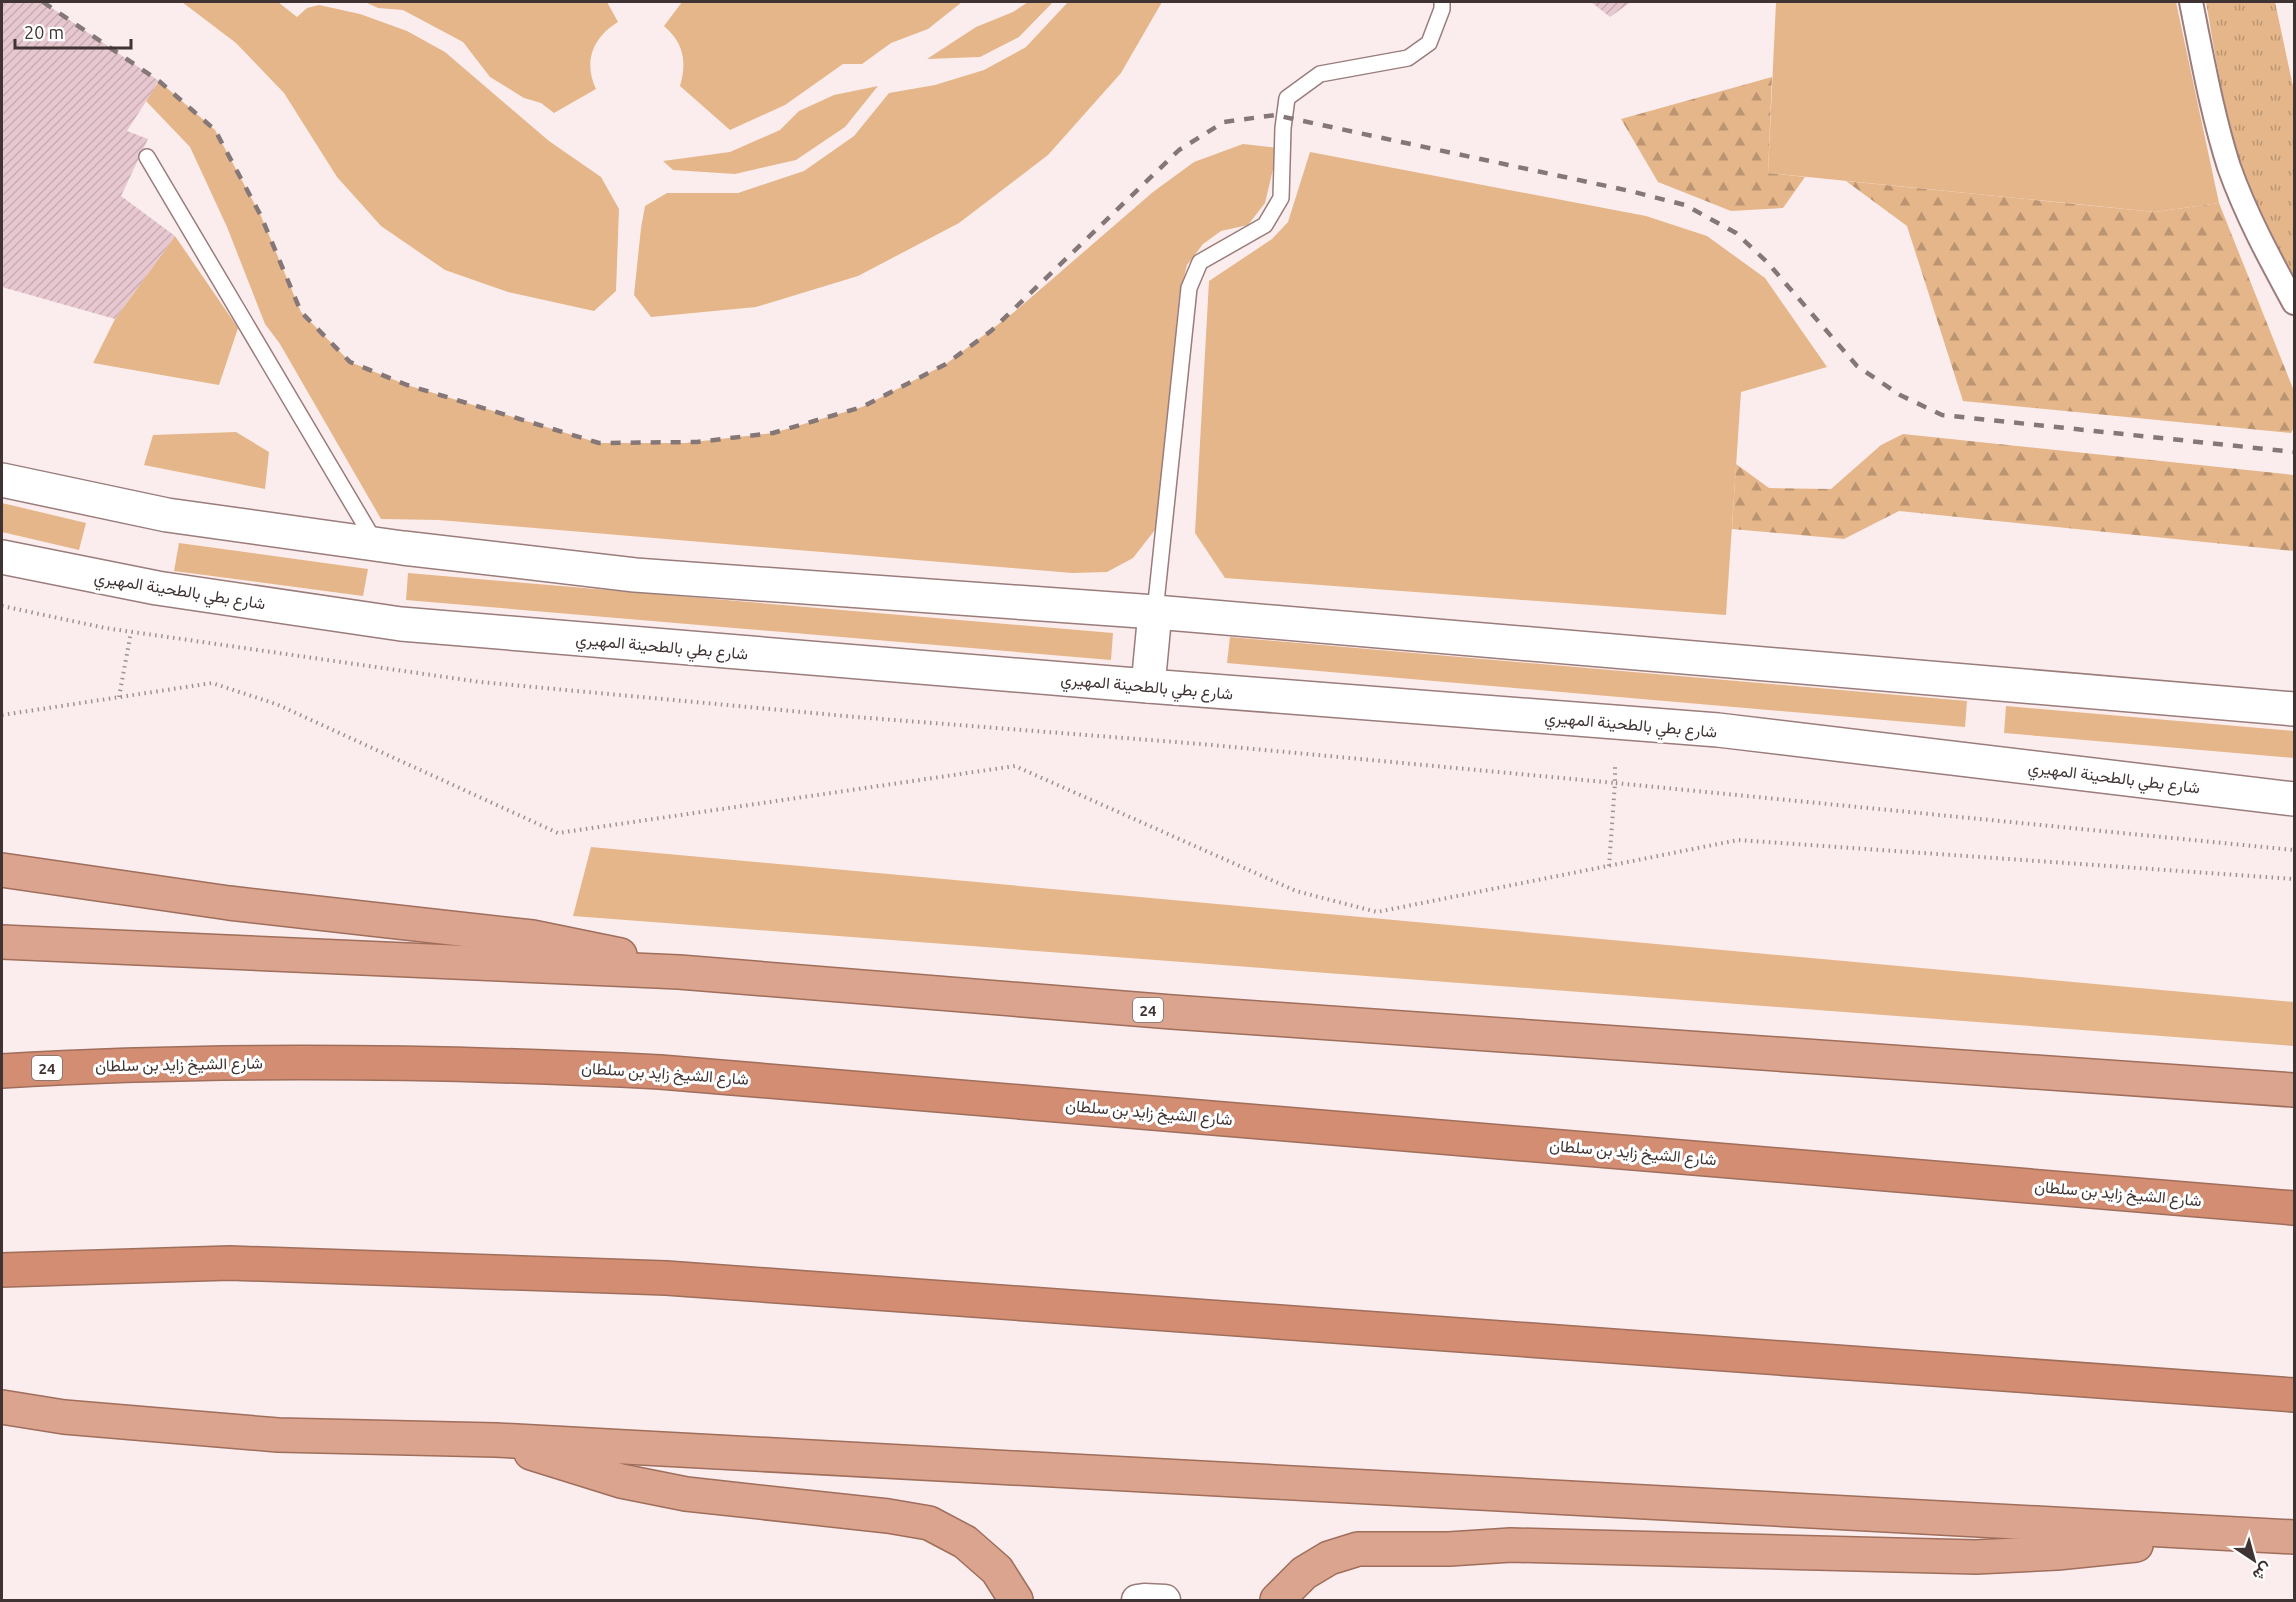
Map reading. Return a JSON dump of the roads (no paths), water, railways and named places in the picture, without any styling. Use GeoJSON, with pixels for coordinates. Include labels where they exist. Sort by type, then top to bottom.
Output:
{"type":"FeatureCollection","features":[{"type":"Feature","properties":{"kind":"highway"},"geometry":{"type":"LineString","coordinates":[[2,870],[230,903],[532,937],[604,951],[679,972]]}},
{"type":"Feature","properties":{"kind":"highway","name":"24"},"geometry":{"type":"LineString","coordinates":[[2,942],[679,972],[1196,1014],[2295,1090]]}},
{"type":"Feature","properties":{"kind":"highway","name":"شارع الشيخ زايد بن سلطان"},"geometry":{"type":"LineString","coordinates":[[2,1071],[92,1066],[354,1061],[503,1064],[660,1072],[2295,1208]]}},
{"type":"Feature","properties":{"kind":"highway"},"geometry":{"type":"LineString","coordinates":[[2,1270],[230,1263],[666,1278],[2295,1395]]}},
{"type":"Feature","properties":{"kind":"highway"},"geometry":{"type":"LineString","coordinates":[[2,1407],[64,1417],[278,1435],[496,1440],[2295,1537]]}},
{"type":"Feature","properties":{"kind":"highway"},"geometry":{"type":"LineString","coordinates":[[496,1440],[558,1463],[621,1481],[686,1494],[888,1516],[928,1523],[965,1542],[997,1570],[1016,1600]]}},
{"type":"Feature","properties":{"kind":"highway"},"geometry":{"type":"LineString","coordinates":[[1277,1600],[1304,1573],[1329,1558],[1358,1549],[1449,1549],[1511,1545],[1976,1557],[2057,1553],[2222,1534]]}},
{"type":"Feature","properties":{"kind":"street"},"geometry":{"type":"LineString","coordinates":[[2191,2],[2229,166],[2262,245],[2295,303]]}},
{"type":"Feature","properties":{"kind":"street"},"geometry":{"type":"LineString","coordinates":[[2,480],[167,515],[376,544],[635,575],[1155,612],[2295,709]]}},
{"type":"Feature","properties":{"kind":"street","name":"شارع بطي بالطحينة المهيري"},"geometry":{"type":"LineString","coordinates":[[2,557],[157,588],[400,624],[1148,686],[1718,730],[2295,799]]}},
{"type":"Feature","properties":{"kind":"street"},"geometry":{"type":"LineString","coordinates":[[1148,686],[1155,612]]}},
{"type":"Feature","properties":{"kind":"street"},"geometry":{"type":"LineString","coordinates":[[1137,1600],[1166,1600]]}},
{"type":"Feature","properties":{"kind":"lane"},"geometry":{"type":"LineString","coordinates":[[1155,612],[1190,288],[1200,262],[1265,225],[1281,198],[1283,128],[1287,98],[1320,74],[1408,58],[1429,43],[1442,9],[1442,2]]}},
{"type":"Feature","properties":{"kind":"lane"},"geometry":{"type":"LineString","coordinates":[[147,157],[376,544]]}},
{"type":"Feature","properties":{"kind":"railway"},"geometry":{"type":"LineString","coordinates":[[43,2],[159,81],[215,130],[261,216],[301,312],[350,362],[407,385],[599,443],[697,442],[773,433],[862,407],[946,364],[991,331],[1179,150],[1224,122],[1275,115],[1630,191],[1685,205],[1736,233],[1767,262],[1857,366],[1900,395],[1942,415],[2294,452]]}}]}
